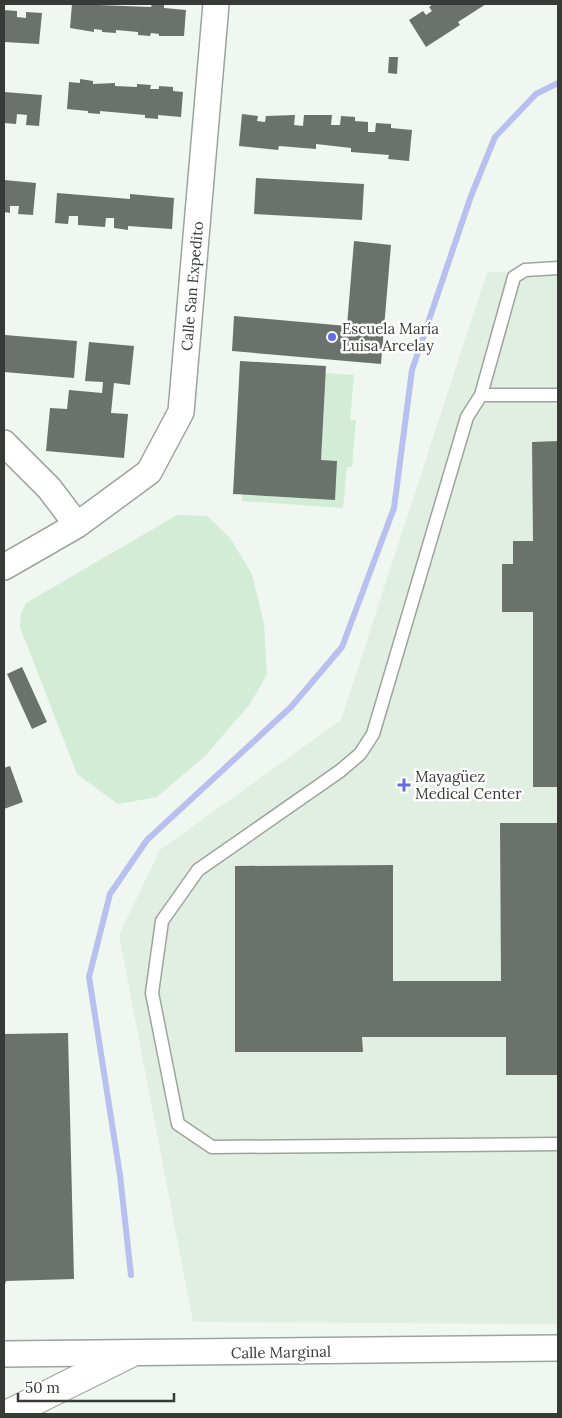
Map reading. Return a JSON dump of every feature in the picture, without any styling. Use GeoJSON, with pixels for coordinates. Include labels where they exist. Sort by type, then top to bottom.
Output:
{"type":"FeatureCollection","features":[{"type":"Feature","properties":{"kind":"highway"},"geometry":{"type":"LineString","coordinates":[[8,1414],[130,1354]]}},
{"type":"Feature","properties":{"kind":"street","name":"Calle San Expedito"},"geometry":{"type":"LineString","coordinates":[[4,567],[77,525],[148,472],[181,412],[216,4]]}},
{"type":"Feature","properties":{"kind":"street"},"geometry":{"type":"LineString","coordinates":[[4,443],[49,488],[77,525]]}},
{"type":"Feature","properties":{"kind":"street","name":"Calle Marginal"},"geometry":{"type":"LineString","coordinates":[[4,1354],[558,1348]]}},
{"type":"Feature","properties":{"kind":"lane"},"geometry":{"type":"LineString","coordinates":[[558,268],[525,270],[514,276],[481,395],[467,417],[373,734],[360,754],[340,771],[198,870],[162,921],[152,993],[178,1124],[212,1147],[558,1144]]}},
{"type":"Feature","properties":{"kind":"lane"},"geometry":{"type":"LineString","coordinates":[[481,395],[558,395]]}},
{"type":"Feature","properties":{"kind":"shaded area","name":"Mayagüez Medical Center"},"geometry":{"type":"Polygon","coordinates":[[[558,271],[558,1324],[193,1322],[119,935],[160,850],[341,720],[487,272],[558,271]]]}},
{"type":"Feature","properties":{"kind":"green space"},"geometry":{"type":"Polygon","coordinates":[[[251,368],[354,375],[350,420],[356,420],[352,467],[347,467],[343,508],[242,501],[251,368]]]}},
{"type":"Feature","properties":{"kind":"green space"},"geometry":{"type":"Polygon","coordinates":[[[177,515],[207,516],[230,538],[252,574],[264,624],[267,674],[250,704],[205,756],[157,797],[118,804],[77,774],[20,627],[21,614],[26,603],[177,515]]]}},
{"type":"Feature","properties":{"kind":"building"},"geometry":{"type":"Polygon","coordinates":[[[72,4],[151,7],[152,4],[164,5],[164,8],[186,10],[184,36],[159,36],[159,34],[151,33],[150,36],[138,35],[138,32],[116,30],[116,33],[102,32],[102,30],[94,29],[94,32],[70,28],[72,4]]]}},
{"type":"Feature","properties":{"kind":"building"},"geometry":{"type":"Polygon","coordinates":[[[433,4],[486,4],[458,22],[460,25],[426,47],[409,20],[423,11],[426,15],[432,11],[429,7],[433,4]]]}},
{"type":"Feature","properties":{"kind":"building"},"geometry":{"type":"Polygon","coordinates":[[[4,10],[17,11],[17,17],[26,18],[26,12],[42,13],[39,44],[4,42],[4,10]]]}},
{"type":"Feature","properties":{"kind":"building"},"geometry":{"type":"Polygon","coordinates":[[[389,57],[398,57],[397,74],[388,73],[389,57]]]}},
{"type":"Feature","properties":{"kind":"building"},"geometry":{"type":"Polygon","coordinates":[[[80,79],[93,81],[93,84],[115,83],[115,86],[137,87],[137,84],[151,85],[150,89],[159,89],[159,86],[173,87],[173,91],[183,92],[181,117],[158,115],[158,119],[145,118],[145,115],[100,111],[100,114],[67,109],[69,82],[80,83],[80,79]]]}},
{"type":"Feature","properties":{"kind":"building"},"geometry":{"type":"Polygon","coordinates":[[[4,92],[42,95],[39,126],[26,125],[27,115],[17,114],[16,124],[4,123],[4,92]]]}},
{"type":"Feature","properties":{"kind":"building"},"geometry":{"type":"Polygon","coordinates":[[[242,114],[258,116],[257,121],[265,122],[266,116],[295,115],[294,125],[303,126],[304,115],[332,115],[331,125],[340,125],[341,116],[355,117],[355,121],[368,122],[368,132],[375,132],[376,123],[391,124],[391,128],[412,130],[409,161],[388,159],[389,155],[351,152],[351,148],[316,144],[316,149],[279,146],[278,150],[239,146],[242,114]]]}},
{"type":"Feature","properties":{"kind":"building"},"geometry":{"type":"Polygon","coordinates":[[[256,178],[364,184],[362,220],[254,214],[256,178]]]}},
{"type":"Feature","properties":{"kind":"building"},"geometry":{"type":"Polygon","coordinates":[[[4,180],[36,183],[33,215],[18,214],[19,206],[10,206],[10,213],[4,212],[4,180]]]}},
{"type":"Feature","properties":{"kind":"building"},"geometry":{"type":"Polygon","coordinates":[[[57,193],[130,199],[130,194],[174,198],[172,229],[128,226],[128,230],[114,228],[114,218],[106,218],[105,227],[78,225],[78,216],[69,216],[68,224],[55,223],[57,193]]]}},
{"type":"Feature","properties":{"kind":"building"},"geometry":{"type":"Polygon","coordinates":[[[354,241],[391,245],[381,364],[232,351],[234,316],[347,326],[354,241]]]}},
{"type":"Feature","properties":{"kind":"building"},"geometry":{"type":"Polygon","coordinates":[[[5,335],[77,341],[74,378],[4,372],[5,335]]]}},
{"type":"Feature","properties":{"kind":"building"},"geometry":{"type":"Polygon","coordinates":[[[89,342],[134,346],[130,385],[114,383],[111,413],[128,414],[124,458],[46,451],[50,408],[67,409],[69,390],[102,393],[103,382],[85,381],[89,342]]]}},
{"type":"Feature","properties":{"kind":"building"},"geometry":{"type":"Polygon","coordinates":[[[240,361],[326,366],[321,460],[337,461],[335,500],[233,494],[240,361]]]}},
{"type":"Feature","properties":{"kind":"building"},"geometry":{"type":"Polygon","coordinates":[[[558,441],[558,787],[533,787],[533,612],[502,612],[502,564],[513,564],[513,541],[533,541],[532,442],[558,441]]]}},
{"type":"Feature","properties":{"kind":"building"},"geometry":{"type":"Polygon","coordinates":[[[22,667],[47,722],[32,729],[7,674],[22,667]]]}},
{"type":"Feature","properties":{"kind":"building"},"geometry":{"type":"Polygon","coordinates":[[[10,766],[23,802],[4,809],[4,768],[10,766]]]}},
{"type":"Feature","properties":{"kind":"building"},"geometry":{"type":"Polygon","coordinates":[[[500,823],[558,823],[558,1075],[506,1075],[506,1037],[362,1037],[363,1052],[235,1052],[235,866],[393,865],[393,981],[501,981],[500,823]]]}},
{"type":"Feature","properties":{"kind":"building"},"geometry":{"type":"Polygon","coordinates":[[[68,1033],[74,1279],[6,1281],[4,1287],[4,1034],[68,1033]]]}},
{"type":"Feature","properties":{"kind":"waterway"},"geometry":{"type":"LineString","coordinates":[[131,1275],[120,1175],[89,977],[110,894],[147,840],[291,707],[342,647],[394,508],[412,370],[471,196],[495,137],[536,94],[558,83]]}},
{"type":"Feature","properties":{"kind":"place","name":"Escuela María Luisa Arcelay"},"geometry":{"type":"Point","coordinates":[332,337]}},
{"type":"Feature","properties":{"kind":"place","name":"Mayagüez Medical Center"},"geometry":{"type":"Point","coordinates":[404,785]}}]}
